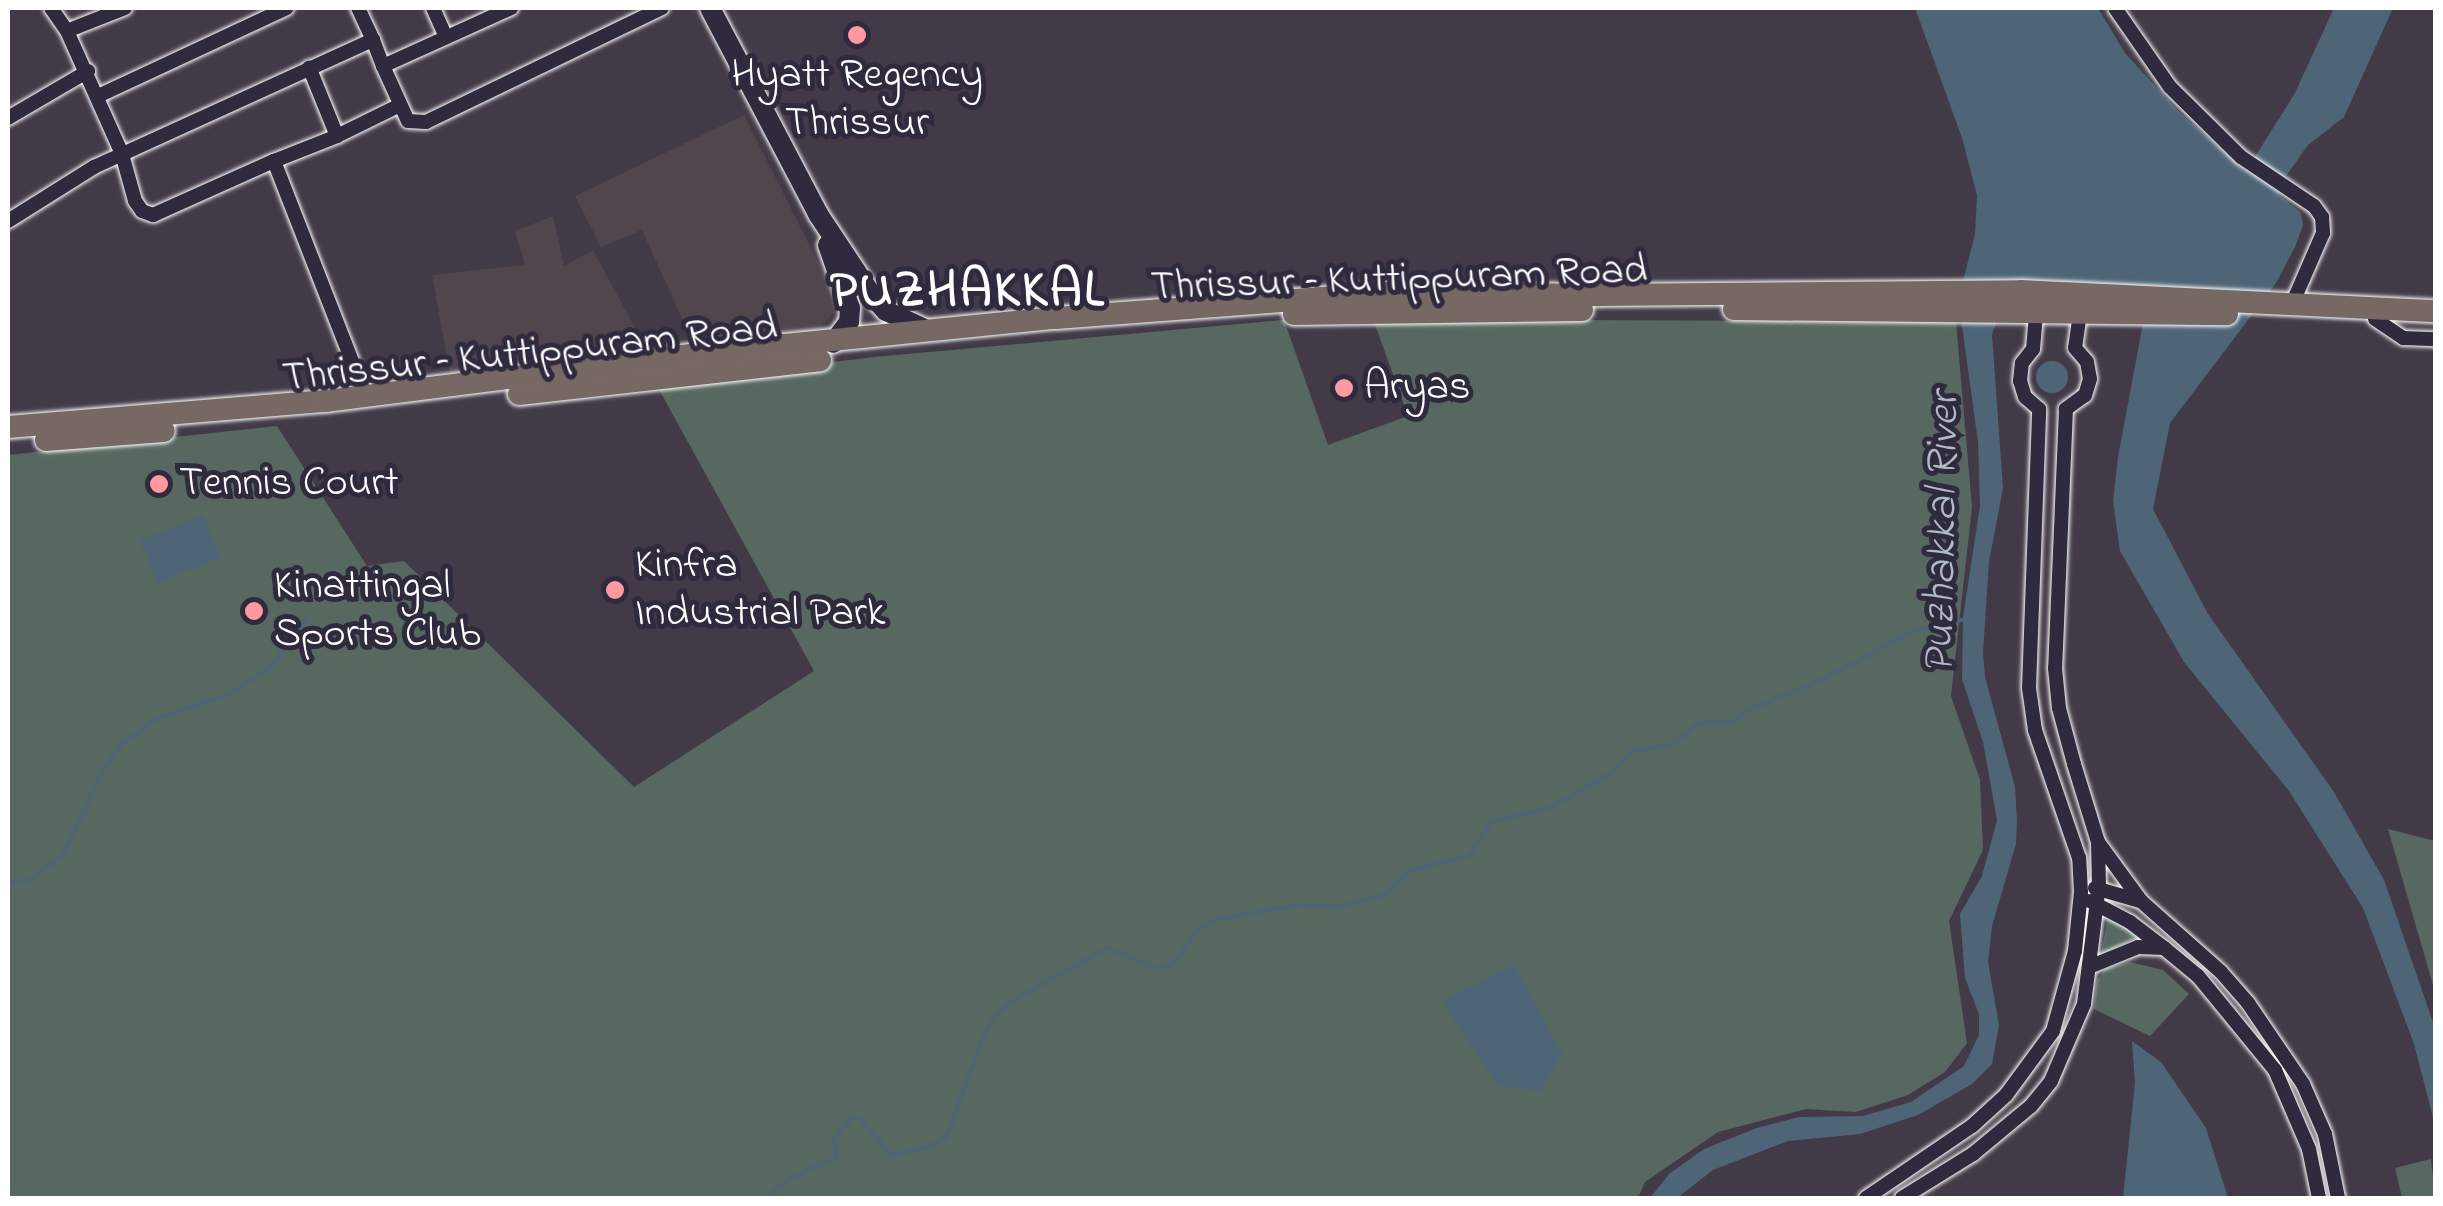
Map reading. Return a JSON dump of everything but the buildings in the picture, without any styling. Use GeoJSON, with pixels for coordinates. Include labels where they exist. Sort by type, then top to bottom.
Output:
{"type":"FeatureCollection","features":[{"type":"Feature","properties":{"kind":"main road"},"geometry":{"type":"LineString","coordinates":[[710,8],[818,214],[849,296],[849,322],[833,343]]}},
{"type":"Feature","properties":{"kind":"main road"},"geometry":{"type":"LineString","coordinates":[[818,214],[886,311],[930,332]]}},
{"type":"Feature","properties":{"kind":"main road","name":"Thrissur – Kuttippuram Road"},"geometry":{"type":"LineString","coordinates":[[8,426],[366,396],[701,354],[930,332],[1331,304],[1900,299],[2025,304],[2080,313],[2132,304]]}},
{"type":"Feature","properties":{"kind":"main road","name":"Thrissur – Kuttippuram Road"},"geometry":{"type":"LineString","coordinates":[[8,442],[371,411],[1331,304]]}},
{"type":"Feature","properties":{"kind":"main road"},"geometry":{"type":"LineString","coordinates":[[2025,304],[2290,309],[2436,324]]}},
{"type":"Feature","properties":{"kind":"main road"},"geometry":{"type":"LineString","coordinates":[[2132,304],[2258,314],[2354,304],[2436,307]]}},
{"type":"Feature","properties":{"kind":"street"},"geometry":{"type":"LineString","coordinates":[[51,8],[88,72],[122,154],[134,202],[142,212],[153,215],[338,136],[398,106]]}},
{"type":"Feature","properties":{"kind":"street"},"geometry":{"type":"LineString","coordinates":[[67,31],[124,8]]}},
{"type":"Feature","properties":{"kind":"street"},"geometry":{"type":"LineString","coordinates":[[98,96],[287,8]]}},
{"type":"Feature","properties":{"kind":"street"},"geometry":{"type":"LineString","coordinates":[[358,8],[398,106],[414,125],[662,8]]}},
{"type":"Feature","properties":{"kind":"street"},"geometry":{"type":"LineString","coordinates":[[433,8],[446,38]]}},
{"type":"Feature","properties":{"kind":"street"},"geometry":{"type":"LineString","coordinates":[[383,66],[511,8]]}},
{"type":"Feature","properties":{"kind":"street"},"geometry":{"type":"LineString","coordinates":[[2116,8],[2170,87],[2241,157],[2322,216],[2323,233],[2290,309]]}},
{"type":"Feature","properties":{"kind":"street"},"geometry":{"type":"LineString","coordinates":[[8,222],[122,154],[233,107],[373,40]]}},
{"type":"Feature","properties":{"kind":"street"},"geometry":{"type":"LineString","coordinates":[[309,68],[338,136]]}},
{"type":"Feature","properties":{"kind":"street"},"geometry":{"type":"LineString","coordinates":[[8,118],[88,72]]}},
{"type":"Feature","properties":{"kind":"street"},"geometry":{"type":"LineString","coordinates":[[274,161],[366,396]]}},
{"type":"Feature","properties":{"kind":"street"},"geometry":{"type":"LineString","coordinates":[[1866,1198],[1972,1126],[2031,1065],[2053,1031],[2066,995],[2081,892],[2078,858],[2035,730],[2029,688],[2039,408],[2026,397],[2020,380],[2022,363],[2034,350],[2025,304]]}},
{"type":"Feature","properties":{"kind":"street"},"geometry":{"type":"LineString","coordinates":[[1902,1198],[1972,1154],[2031,1106],[2051,1081],[2084,1004],[2099,886],[2098,842],[2059,708],[2056,668],[2066,410],[2085,395],[2090,379],[2086,362],[2075,348],[2080,313]]}},
{"type":"Feature","properties":{"kind":"street"},"geometry":{"type":"LineString","coordinates":[[2375,319],[2403,338],[2436,339]]}},
{"type":"Feature","properties":{"kind":"street"},"geometry":{"type":"LineString","coordinates":[[2098,842],[2141,901],[2221,972],[2282,1049],[2325,1134],[2338,1198]]}},
{"type":"Feature","properties":{"kind":"street"},"geometry":{"type":"LineString","coordinates":[[2081,892],[2099,886],[2141,901]]}},
{"type":"Feature","properties":{"kind":"street"},"geometry":{"type":"LineString","coordinates":[[2081,892],[2095,906],[2130,922],[2164,948],[2220,999],[2275,1070],[2309,1150],[2319,1198]]}},
{"type":"Feature","properties":{"kind":"street"},"geometry":{"type":"LineString","coordinates":[[2089,967],[2138,946],[2164,948]]}},
{"type":"Feature","properties":{"kind":"shaded area"},"geometry":{"type":"Polygon","coordinates":[[[744,115],[840,306],[819,329],[694,345],[642,230],[601,247],[575,196],[744,115]]]}},
{"type":"Feature","properties":{"kind":"shaded area"},"geometry":{"type":"Polygon","coordinates":[[[553,216],[564,266],[593,250],[648,352],[450,373],[432,275],[525,265],[515,231],[553,216]]]}},
{"type":"Feature","properties":{"kind":"green space"},"geometry":{"type":"Polygon","coordinates":[[[1373,319],[1956,322],[1972,507],[1951,696],[1980,780],[1983,850],[1949,921],[1967,1043],[1945,1072],[1908,1095],[1856,1112],[1806,1109],[1718,1132],[1645,1182],[1638,1198],[8,1198],[8,455],[277,426],[367,566],[404,561],[634,787],[814,671],[656,384],[874,357],[1284,320],[1328,445],[1408,416],[1373,319]]]}},
{"type":"Feature","properties":{"kind":"green space"},"geometry":{"type":"Polygon","coordinates":[[[2388,829],[2435,841],[2435,992],[2388,829]]]}},
{"type":"Feature","properties":{"kind":"green space"},"geometry":{"type":"Polygon","coordinates":[[[2108,917],[2140,936],[2101,954],[2108,917]]]}},
{"type":"Feature","properties":{"kind":"green space"},"geometry":{"type":"Polygon","coordinates":[[[2130,962],[2163,970],[2189,994],[2150,1036],[2094,1009],[2097,980],[2105,969],[2130,962]]]}},
{"type":"Feature","properties":{"kind":"green space"},"geometry":{"type":"Polygon","coordinates":[[[2431,1159],[2435,1198],[2402,1198],[2395,1168],[2431,1159]]]}},
{"type":"Feature","properties":{"kind":"water"},"geometry":{"type":"Polygon","coordinates":[[[1915,8],[2098,8],[2125,53],[2181,114],[2246,171],[2295,93],[2334,8],[2393,8],[2344,117],[2308,145],[2286,176],[2279,195],[2301,213],[2303,225],[2295,247],[2276,283],[2170,423],[2153,509],[2208,614],[2334,792],[2384,880],[2435,1028],[2435,1125],[2414,1044],[2363,908],[2289,791],[2184,662],[2120,551],[2113,501],[2143,323],[2011,279],[1992,335],[2003,488],[1989,562],[1983,653],[1985,677],[2015,787],[2017,821],[2016,844],[1992,926],[1988,962],[1999,1025],[1992,1064],[1972,1084],[1918,1115],[1860,1134],[1788,1141],[1713,1170],[1677,1198],[1650,1198],[1669,1174],[1704,1149],[1757,1128],[1799,1117],[1863,1116],[1911,1102],[1964,1066],[1979,1035],[1979,1014],[1965,978],[1960,914],[1982,876],[1997,820],[1983,742],[1962,679],[1963,617],[1980,506],[1978,442],[1962,326],[1963,281],[1975,234],[1977,195],[1962,138],[1915,8]]]}},
{"type":"Feature","properties":{"kind":"water"},"geometry":{"type":"Polygon","coordinates":[[[2052,361],[2063,366],[2068,377],[2063,388],[2052,393],[2041,388],[2036,377],[2041,366],[2052,361]]]}},
{"type":"Feature","properties":{"kind":"water"},"geometry":{"type":"Polygon","coordinates":[[[203,515],[220,558],[157,583],[140,540],[203,515]]]}},
{"type":"Feature","properties":{"kind":"water"},"geometry":{"type":"Polygon","coordinates":[[[1514,965],[1562,1053],[1540,1091],[1498,1086],[1442,1001],[1514,965]]]}},
{"type":"Feature","properties":{"kind":"water"},"geometry":{"type":"Polygon","coordinates":[[[2132,1041],[2161,1062],[2206,1128],[2228,1198],[2123,1198],[2135,1083],[2132,1041]]]}},
{"type":"Feature","properties":{"kind":"waterway","name":"Puzhakkal River"},"geometry":{"type":"LineString","coordinates":[[764,1198],[791,1178],[837,1157],[834,1138],[852,1117],[859,1118],[892,1155],[930,1146],[947,1136],[984,1035],[998,1013],[1020,996],[1108,948],[1153,967],[1164,967],[1173,964],[1199,928],[1217,919],[1298,905],[1337,907],[1384,895],[1411,870],[1469,856],[1492,821],[1547,809],[1608,775],[1631,751],[1672,745],[1698,723],[1732,722],[1750,709],[1819,681],[1914,631],[1966,619]]}},
{"type":"Feature","properties":{"kind":"waterway"},"geometry":{"type":"LineString","coordinates":[[8,882],[30,880],[62,855],[106,765],[121,744],[158,718],[232,693],[274,664],[306,621]]}},
{"type":"Feature","properties":{"kind":"place","name":"Hyatt Regency Thrissur"},"geometry":{"type":"Point","coordinates":[857,35]}},
{"type":"Feature","properties":{"kind":"place","name":"Aryas"},"geometry":{"type":"Point","coordinates":[1344,388]}},
{"type":"Feature","properties":{"kind":"place","name":"Tennis Court"},"geometry":{"type":"Point","coordinates":[159,484]}},
{"type":"Feature","properties":{"kind":"place","name":"Kinfra Industrial Park"},"geometry":{"type":"Point","coordinates":[615,590]}},
{"type":"Feature","properties":{"kind":"place","name":"Kinattingal Sports Club"},"geometry":{"type":"Point","coordinates":[254,611]}},
{"type":"Feature","properties":{"kind":"district","name":"PUZHAKKAL"},"geometry":{"type":"Point","coordinates":[968,293]}}]}
